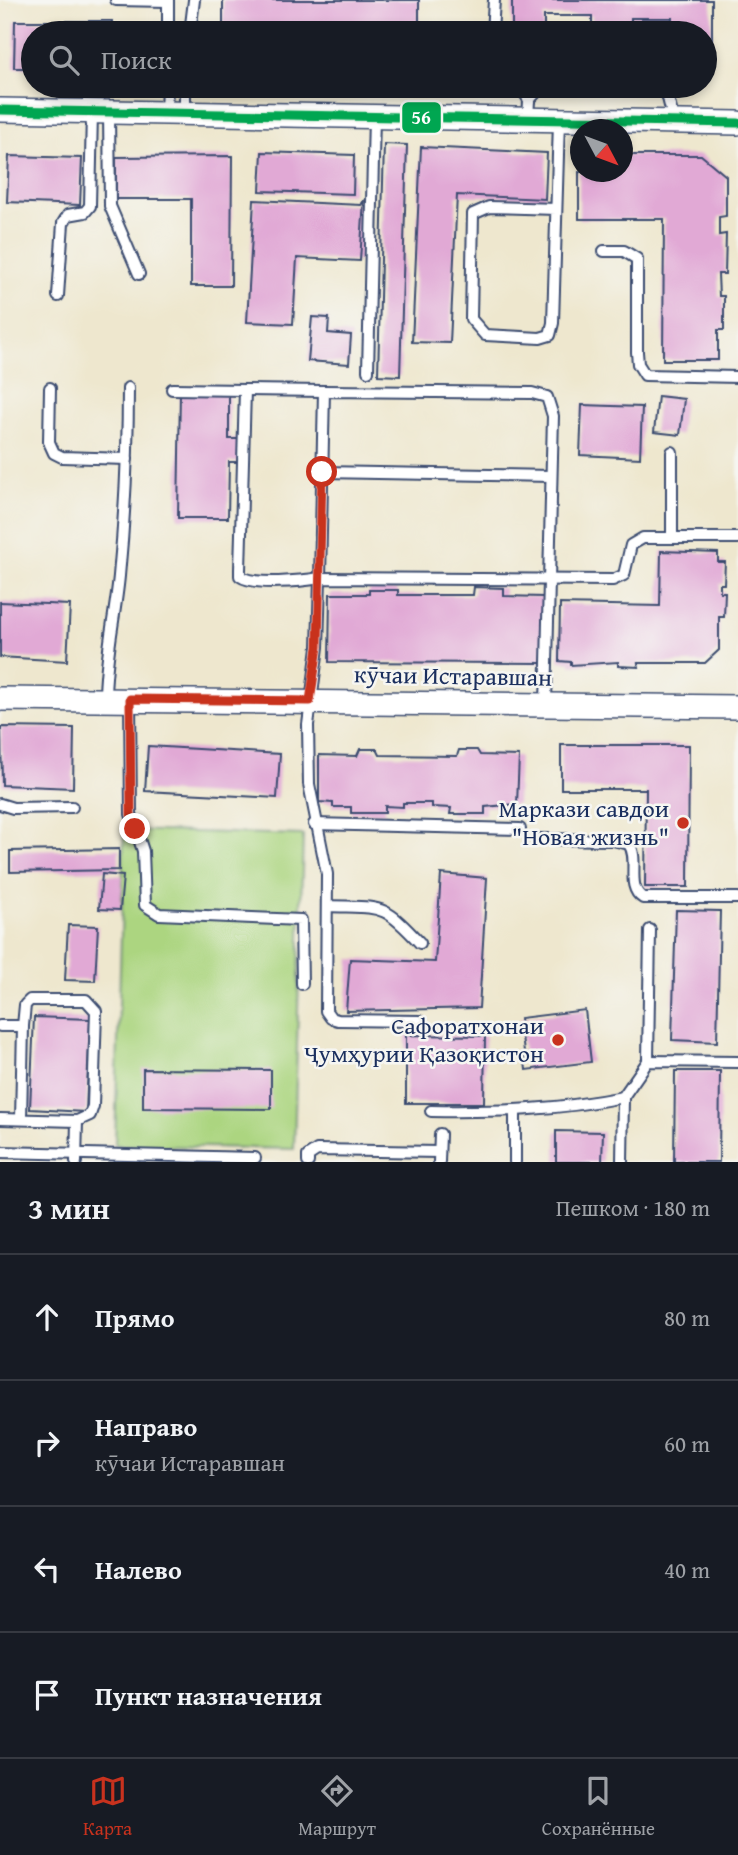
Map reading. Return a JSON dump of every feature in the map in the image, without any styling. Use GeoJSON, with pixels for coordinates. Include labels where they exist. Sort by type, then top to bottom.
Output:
{"type":"FeatureCollection","features":[{"type":"Feature","properties":{"kind":"street"},"geometry":{"type":"LineString","coordinates":[[0,110],[374,117],[528,110],[559,121],[738,123]]}},
{"type":"Feature","properties":{"kind":"street","name":"кӯчаи Истаравшан"},"geometry":{"type":"LineString","coordinates":[[0,699],[738,707]]}},
{"type":"Feature","properties":{"kind":"lane"},"geometry":{"type":"LineString","coordinates":[[116,0],[168,1],[168,21]]}},
{"type":"Feature","properties":{"kind":"lane"},"geometry":{"type":"LineString","coordinates":[[191,21],[194,0]]}},
{"type":"Feature","properties":{"kind":"lane"},"geometry":{"type":"LineString","coordinates":[[493,21],[494,0]]}},
{"type":"Feature","properties":{"kind":"lane"},"geometry":{"type":"LineString","coordinates":[[171,98],[175,113]]}},
{"type":"Feature","properties":{"kind":"lane"},"geometry":{"type":"LineString","coordinates":[[175,113],[181,98]]}},
{"type":"Feature","properties":{"kind":"lane"},"geometry":{"type":"LineString","coordinates":[[524,98],[528,110]]}},
{"type":"Feature","properties":{"kind":"lane"},"geometry":{"type":"LineString","coordinates":[[528,110],[535,98]]}},
{"type":"Feature","properties":{"kind":"lane"},"geometry":{"type":"LineString","coordinates":[[668,98],[674,122]]}},
{"type":"Feature","properties":{"kind":"lane"},"geometry":{"type":"LineString","coordinates":[[101,112],[110,206],[139,274]]}},
{"type":"Feature","properties":{"kind":"lane"},"geometry":{"type":"LineString","coordinates":[[58,296],[63,223],[68,215],[85,212],[90,206],[101,112]]}},
{"type":"Feature","properties":{"kind":"lane"},"geometry":{"type":"LineString","coordinates":[[368,370],[374,117]]}},
{"type":"Feature","properties":{"kind":"lane"},"geometry":{"type":"LineString","coordinates":[[556,209],[489,207],[473,214],[471,319],[485,335],[540,338],[550,335],[553,323],[559,121]]}},
{"type":"Feature","properties":{"kind":"lane"},"geometry":{"type":"LineString","coordinates":[[604,251],[624,251],[637,260],[637,352],[638,365],[645,375],[738,377]]}},
{"type":"Feature","properties":{"kind":"lane"},"geometry":{"type":"LineString","coordinates":[[50,388],[49,442],[54,453],[62,457],[128,459]]}},
{"type":"Feature","properties":{"kind":"lane"},"geometry":{"type":"LineString","coordinates":[[105,699],[106,661],[119,578],[128,459],[128,388]]}},
{"type":"Feature","properties":{"kind":"lane"},"geometry":{"type":"LineString","coordinates":[[172,389],[532,393],[547,397],[552,408],[546,704]]}},
{"type":"Feature","properties":{"kind":"lane"},"geometry":{"type":"LineString","coordinates":[[245,390],[240,576],[248,580],[620,578],[626,570],[628,551],[636,541],[738,538]]}},
{"type":"Feature","properties":{"kind":"lane"},"geometry":{"type":"LineString","coordinates":[[324,391],[318,647],[310,701],[309,784],[314,824],[327,874],[328,1015],[338,1020],[420,1021]]}},
{"type":"Feature","properties":{"kind":"lane"},"geometry":{"type":"LineString","coordinates":[[672,452],[672,538]]}},
{"type":"Feature","properties":{"kind":"lane"},"geometry":{"type":"LineString","coordinates":[[322,472],[551,476]]}},
{"type":"Feature","properties":{"kind":"lane"},"geometry":{"type":"LineString","coordinates":[[130,699],[131,814],[143,851],[145,905],[159,914],[301,920],[302,984]]}},
{"type":"Feature","properties":{"kind":"lane"},"geometry":{"type":"LineString","coordinates":[[0,804],[13,808],[72,807]]}},
{"type":"Feature","properties":{"kind":"lane"},"geometry":{"type":"LineString","coordinates":[[314,824],[520,830]]}},
{"type":"Feature","properties":{"kind":"lane"},"geometry":{"type":"LineString","coordinates":[[540,839],[613,840],[629,844],[633,851],[634,887],[643,898],[738,898]]}},
{"type":"Feature","properties":{"kind":"lane"},"geometry":{"type":"LineString","coordinates":[[328,906],[383,909],[396,917],[421,943]]}},
{"type":"Feature","properties":{"kind":"lane"},"geometry":{"type":"LineString","coordinates":[[622,1162],[622,1097],[648,1061],[649,930]]}},
{"type":"Feature","properties":{"kind":"lane"},"geometry":{"type":"LineString","coordinates":[[0,1119],[77,1121],[86,1118],[93,1106],[94,1005],[86,1000],[30,1000],[24,1005],[21,1119]]}},
{"type":"Feature","properties":{"kind":"lane"},"geometry":{"type":"LineString","coordinates":[[0,1026],[23,1026]]}},
{"type":"Feature","properties":{"kind":"lane"},"geometry":{"type":"LineString","coordinates":[[648,1061],[738,1062]]}},
{"type":"Feature","properties":{"kind":"lane"},"geometry":{"type":"LineString","coordinates":[[431,1111],[515,1112],[569,1107],[622,1097]]}},
{"type":"Feature","properties":{"kind":"lane"},"geometry":{"type":"LineString","coordinates":[[515,1112],[515,1162]]}},
{"type":"Feature","properties":{"kind":"lane"},"geometry":{"type":"LineString","coordinates":[[76,1158],[77,1121]]}},
{"type":"Feature","properties":{"kind":"lane"},"geometry":{"type":"LineString","coordinates":[[307,1162],[308,1156],[317,1150],[439,1157],[440,1134]]}},
{"type":"Feature","properties":{"kind":"lane"},"geometry":{"type":"LineString","coordinates":[[0,1152],[76,1158],[255,1158]]}},
{"type":"Feature","properties":{"kind":"green space"},"geometry":{"type":"Polygon","coordinates":[[[124,830],[303,835],[294,1149],[115,1145],[124,830]]]}},
{"type":"Feature","properties":{"kind":"building"},"geometry":{"type":"Polygon","coordinates":[[[223,0],[419,0],[419,21],[223,21],[223,0]]]}},
{"type":"Feature","properties":{"kind":"building"},"geometry":{"type":"Polygon","coordinates":[[[512,0],[712,0],[712,21],[631,18],[631,21],[592,21],[592,16],[544,16],[544,21],[512,21],[512,0]]]}},
{"type":"Feature","properties":{"kind":"building"},"geometry":{"type":"Polygon","coordinates":[[[15,21],[21,21],[21,68],[14,68],[15,21]]]}},
{"type":"Feature","properties":{"kind":"building"},"geometry":{"type":"Polygon","coordinates":[[[384,144],[407,145],[400,376],[378,375],[384,144]]]}},
{"type":"Feature","properties":{"kind":"building"},"geometry":{"type":"Polygon","coordinates":[[[421,147],[547,153],[545,199],[457,195],[450,343],[412,342],[421,147]]]}},
{"type":"Feature","properties":{"kind":"building"},"geometry":{"type":"Polygon","coordinates":[[[262,152],[354,155],[353,194],[260,191],[262,152]]]}},
{"type":"Feature","properties":{"kind":"building"},"geometry":{"type":"Polygon","coordinates":[[[633,155],[701,155],[726,176],[726,216],[719,217],[719,235],[726,234],[725,274],[718,274],[719,296],[724,296],[724,330],[718,330],[718,360],[663,360],[664,219],[579,219],[579,182],[633,182],[633,155]]]}},
{"type":"Feature","properties":{"kind":"building"},"geometry":{"type":"Polygon","coordinates":[[[9,156],[82,158],[80,205],[7,202],[9,156]]]}},
{"type":"Feature","properties":{"kind":"building"},"geometry":{"type":"Polygon","coordinates":[[[232,156],[231,286],[191,286],[191,199],[116,199],[116,157],[232,156]]]}},
{"type":"Feature","properties":{"kind":"building"},"geometry":{"type":"Polygon","coordinates":[[[254,200],[361,205],[364,200],[360,261],[297,258],[293,324],[247,322],[254,200]]]}},
{"type":"Feature","properties":{"kind":"building"},"geometry":{"type":"Polygon","coordinates":[[[312,317],[329,318],[328,333],[351,335],[349,364],[308,361],[312,317]]]}},
{"type":"Feature","properties":{"kind":"building"},"geometry":{"type":"Polygon","coordinates":[[[180,392],[229,392],[229,439],[242,439],[242,462],[229,462],[228,518],[178,518],[180,392]]]}},
{"type":"Feature","properties":{"kind":"building"},"geometry":{"type":"Polygon","coordinates":[[[658,396],[684,399],[680,435],[654,432],[658,396]]]}},
{"type":"Feature","properties":{"kind":"building"},"geometry":{"type":"Polygon","coordinates":[[[582,405],[642,407],[640,458],[580,455],[582,405]]]}},
{"type":"Feature","properties":{"kind":"building"},"geometry":{"type":"Polygon","coordinates":[[[661,551],[718,553],[718,562],[725,562],[724,584],[720,584],[720,592],[725,592],[724,617],[719,617],[719,650],[705,663],[638,663],[639,667],[618,666],[618,662],[571,665],[571,662],[559,661],[560,604],[660,606],[661,551]]]}},
{"type":"Feature","properties":{"kind":"building"},"geometry":{"type":"Polygon","coordinates":[[[474,587],[504,588],[504,596],[543,597],[543,663],[329,662],[330,594],[369,594],[369,590],[398,590],[398,595],[473,595],[474,587]]]}},
{"type":"Feature","properties":{"kind":"building"},"geometry":{"type":"Polygon","coordinates":[[[0,602],[70,605],[67,661],[0,657],[0,602]]]}},
{"type":"Feature","properties":{"kind":"building"},"geometry":{"type":"Polygon","coordinates":[[[1,727],[74,728],[73,788],[2,785],[1,727]]]}},
{"type":"Feature","properties":{"kind":"building"},"geometry":{"type":"Polygon","coordinates":[[[561,745],[689,745],[688,887],[645,887],[646,789],[561,789],[561,745]]]}},
{"type":"Feature","properties":{"kind":"building"},"geometry":{"type":"Polygon","coordinates":[[[148,746],[280,754],[277,798],[145,791],[148,746]]]}},
{"type":"Feature","properties":{"kind":"building"},"geometry":{"type":"Polygon","coordinates":[[[360,749],[377,749],[380,755],[457,756],[459,750],[477,750],[480,755],[519,756],[517,804],[485,807],[485,814],[450,814],[451,808],[432,807],[432,803],[403,803],[403,807],[385,806],[385,813],[351,813],[351,807],[333,807],[333,803],[319,802],[319,755],[357,756],[360,749]]]}},
{"type":"Feature","properties":{"kind":"building"},"geometry":{"type":"Polygon","coordinates":[[[119,849],[119,870],[10,872],[10,851],[119,849]]]}},
{"type":"Feature","properties":{"kind":"building"},"geometry":{"type":"Polygon","coordinates":[[[102,874],[123,876],[120,910],[99,909],[102,874]]]}},
{"type":"Feature","properties":{"kind":"building"},"geometry":{"type":"Polygon","coordinates":[[[441,874],[487,878],[479,1008],[346,1011],[350,959],[435,962],[441,874]]]}},
{"type":"Feature","properties":{"kind":"building"},"geometry":{"type":"Polygon","coordinates":[[[676,910],[720,911],[717,1042],[672,1040],[676,910]]]}},
{"type":"Feature","properties":{"kind":"building"},"geometry":{"type":"Polygon","coordinates":[[[68,925],[98,926],[95,981],[65,980],[68,925]]]}},
{"type":"Feature","properties":{"kind":"building"},"geometry":{"type":"Polygon","coordinates":[[[585,1010],[591,1062],[526,1070],[520,1018],[585,1010]]]}},
{"type":"Feature","properties":{"kind":"building"},"geometry":{"type":"Polygon","coordinates":[[[34,1017],[90,1019],[86,1112],[30,1109],[34,1017]]]}},
{"type":"Feature","properties":{"kind":"building"},"geometry":{"type":"Polygon","coordinates":[[[406,1035],[485,1036],[484,1103],[406,1103],[406,1035]]]}},
{"type":"Feature","properties":{"kind":"building"},"geometry":{"type":"Polygon","coordinates":[[[143,1069],[271,1070],[271,1109],[143,1108],[143,1069]]]}},
{"type":"Feature","properties":{"kind":"building"},"geometry":{"type":"Polygon","coordinates":[[[675,1071],[720,1071],[719,1162],[674,1162],[675,1071]]]}},
{"type":"Feature","properties":{"kind":"building"},"geometry":{"type":"Polygon","coordinates":[[[556,1131],[603,1132],[602,1162],[556,1162],[556,1131]]]}},
{"type":"Feature","properties":{"kind":"transit line","name":"56"},"geometry":{"type":"LineString","coordinates":[[0,110],[738,123]]}},
{"type":"Feature","properties":{"kind":"place","name":"Маркази савдои \"Новая жизнь\""},"geometry":{"type":"Point","coordinates":[683,823]}},
{"type":"Feature","properties":{"kind":"place","name":"Сафоратхонаи Ҷумҳурии Қазоқистон"},"geometry":{"type":"Point","coordinates":[558,1040]}},
{"type":"Feature","properties":{"kind":"route"},"geometry":{"type":"LineString","coordinates":[[135,829],[131,814],[130,699],[310,701],[318,647],[322,472]]}}]}
